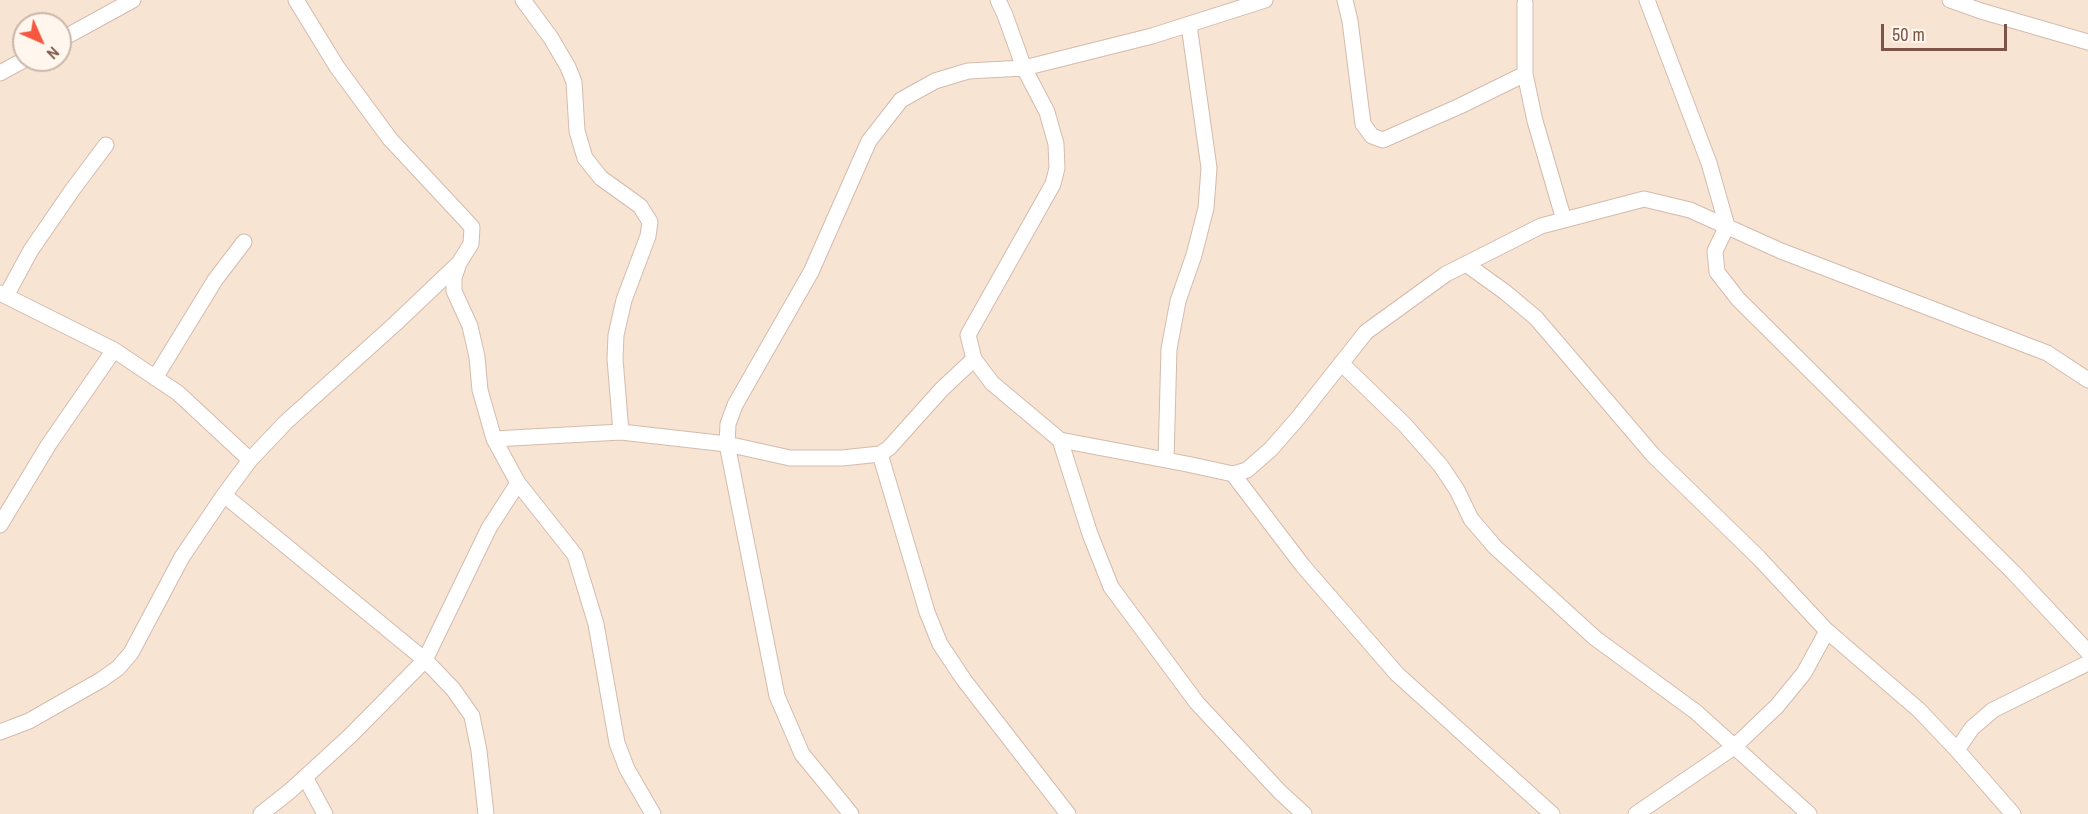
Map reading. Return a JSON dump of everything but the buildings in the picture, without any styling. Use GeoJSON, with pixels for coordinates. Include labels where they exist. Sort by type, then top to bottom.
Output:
{"type":"FeatureCollection","features":[{"type":"Feature","properties":{"kind":"street"},"geometry":{"type":"LineString","coordinates":[[72,33],[133,0]]}},
{"type":"Feature","properties":{"kind":"street"},"geometry":{"type":"LineString","coordinates":[[296,0],[337,68],[390,140],[472,227],[471,244],[459,263],[454,278],[454,291],[470,326],[477,357],[480,390],[494,439],[518,483],[575,555],[596,624],[617,743],[627,769],[653,814]]}},
{"type":"Feature","properties":{"kind":"street"},"geometry":{"type":"LineString","coordinates":[[523,0],[551,38],[574,82],[577,131],[585,158],[601,178],[640,206],[650,222],[648,236],[624,300],[616,334],[615,359],[621,432]]}},
{"type":"Feature","properties":{"kind":"street"},"geometry":{"type":"LineString","coordinates":[[998,0],[1024,68],[1047,112],[1056,144],[1057,168],[1053,184],[968,335],[974,359],[992,383],[1060,440],[1233,474],[1247,471],[1271,449],[1366,332],[1446,274],[1541,226],[1644,199],[1690,210],[1812,263],[2047,352],[2088,380]]}},
{"type":"Feature","properties":{"kind":"street"},"geometry":{"type":"LineString","coordinates":[[851,814],[802,754],[777,696],[727,444],[728,424],[735,405],[811,272],[869,141],[901,100],[935,81],[968,71],[1024,68],[1189,24],[1265,0]]}},
{"type":"Feature","properties":{"kind":"street"},"geometry":{"type":"LineString","coordinates":[[1345,0],[1350,21],[1363,124],[1372,136],[1383,140],[1525,74]]}},
{"type":"Feature","properties":{"kind":"street"},"geometry":{"type":"LineString","coordinates":[[1647,0],[1709,163],[1727,226],[1715,251],[1716,272],[1738,299],[2013,572],[2088,652]]}},
{"type":"Feature","properties":{"kind":"street"},"geometry":{"type":"LineString","coordinates":[[1950,0],[2088,42]]}},
{"type":"Feature","properties":{"kind":"street"},"geometry":{"type":"LineString","coordinates":[[1525,3],[1525,74],[1535,121],[1564,220]]}},
{"type":"Feature","properties":{"kind":"street"},"geometry":{"type":"LineString","coordinates":[[1166,459],[1169,349],[1178,301],[1194,255],[1206,208],[1209,168],[1189,24]]}},
{"type":"Feature","properties":{"kind":"street"},"geometry":{"type":"LineString","coordinates":[[106,145],[73,189],[3,294],[114,350],[178,393],[250,459]]}},
{"type":"Feature","properties":{"kind":"street"},"geometry":{"type":"LineString","coordinates":[[155,378],[215,280],[244,242]]}},
{"type":"Feature","properties":{"kind":"street"},"geometry":{"type":"LineString","coordinates":[[0,732],[29,721],[118,668],[131,653],[182,557],[250,459],[459,263]]}},
{"type":"Feature","properties":{"kind":"street"},"geometry":{"type":"LineString","coordinates":[[1466,264],[1536,318],[1653,455],[1758,557],[1827,631],[1918,710],[1957,750],[2013,814]]}},
{"type":"Feature","properties":{"kind":"street"},"geometry":{"type":"LineString","coordinates":[[0,525],[50,444],[114,350]]}},
{"type":"Feature","properties":{"kind":"street"},"geometry":{"type":"LineString","coordinates":[[494,439],[621,432],[727,444],[790,458],[842,458],[880,454],[889,448],[942,389],[974,359]]}},
{"type":"Feature","properties":{"kind":"street"},"geometry":{"type":"LineString","coordinates":[[1341,363],[1405,425],[1441,466],[1457,490],[1471,519],[1495,547],[1595,638],[1696,712],[1809,814]]}},
{"type":"Feature","properties":{"kind":"street"},"geometry":{"type":"LineString","coordinates":[[1060,440],[1090,534],[1112,586],[1197,703],[1280,792],[1304,814]]}},
{"type":"Feature","properties":{"kind":"street"},"geometry":{"type":"LineString","coordinates":[[880,454],[927,612],[940,644],[964,680],[1068,814]]}},
{"type":"Feature","properties":{"kind":"street"},"geometry":{"type":"LineString","coordinates":[[1233,474],[1303,566],[1397,674],[1552,814]]}},
{"type":"Feature","properties":{"kind":"street"},"geometry":{"type":"LineString","coordinates":[[261,814],[350,736],[425,660],[489,528],[518,483]]}},
{"type":"Feature","properties":{"kind":"street"},"geometry":{"type":"LineString","coordinates":[[224,495],[425,660],[453,689],[472,716],[486,814]]}},
{"type":"Feature","properties":{"kind":"street"},"geometry":{"type":"LineString","coordinates":[[1636,814],[1734,747],[1777,706],[1804,673],[1827,631]]}},
{"type":"Feature","properties":{"kind":"street"},"geometry":{"type":"LineString","coordinates":[[1957,750],[1972,729],[1993,710],[2088,663]]}},
{"type":"Feature","properties":{"kind":"street"},"geometry":{"type":"LineString","coordinates":[[305,777],[325,814]]}},
{"type":"Feature","properties":{"kind":"shaded area"},"geometry":{"type":"Polygon","coordinates":[[[0,0],[2088,0],[2088,814],[0,814],[0,0]]]}}]}
